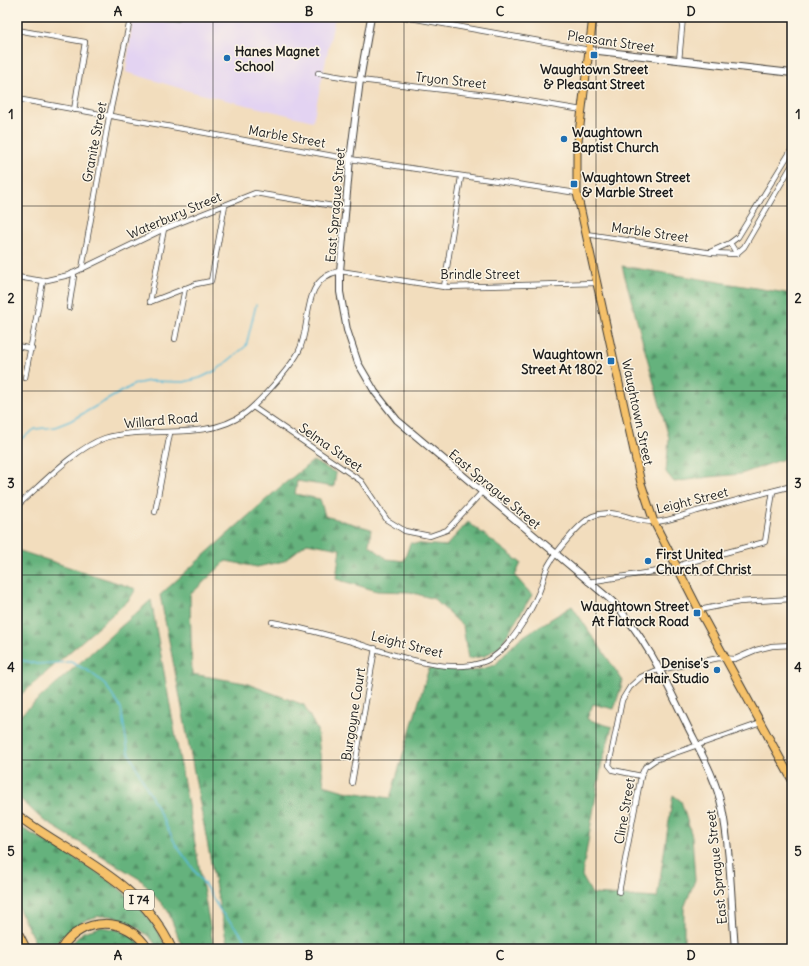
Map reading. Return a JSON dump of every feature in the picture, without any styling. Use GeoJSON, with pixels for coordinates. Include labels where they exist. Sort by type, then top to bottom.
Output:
{"type":"FeatureCollection","features":[{"type":"Feature","properties":{"kind":"highway","name":"I 74"},"geometry":{"type":"LineString","coordinates":[[17,815],[125,886],[154,918],[172,949]]}},
{"type":"Feature","properties":{"kind":"highway"},"geometry":{"type":"LineString","coordinates":[[61,949],[65,942],[80,930],[102,923],[115,925],[129,930],[141,939],[148,949]]}},
{"type":"Feature","properties":{"kind":"highway"},"geometry":{"type":"LineString","coordinates":[[17,931],[26,949]]}},
{"type":"Feature","properties":{"kind":"main road","name":"Waughtown Street"},"geometry":{"type":"LineString","coordinates":[[593,17],[577,150],[577,193],[641,483],[654,522],[677,568],[761,724],[792,777]]}},
{"type":"Feature","properties":{"kind":"street","name":"East Sprague Street"},"geometry":{"type":"LineString","coordinates":[[371,17],[360,80],[350,159],[340,271],[340,292],[347,330],[358,363],[372,388],[397,420],[612,601],[634,626],[660,670],[715,782],[722,806],[726,831],[735,949]]}},
{"type":"Feature","properties":{"kind":"street","name":"Pleasant Street"},"geometry":{"type":"LineString","coordinates":[[405,17],[590,50],[792,74]]}},
{"type":"Feature","properties":{"kind":"street"},"geometry":{"type":"LineString","coordinates":[[680,61],[683,17]]}},
{"type":"Feature","properties":{"kind":"street","name":"Granite Street"},"geometry":{"type":"LineString","coordinates":[[82,269],[109,117],[130,20]]}},
{"type":"Feature","properties":{"kind":"street"},"geometry":{"type":"LineString","coordinates":[[17,30],[85,42],[74,110]]}},
{"type":"Feature","properties":{"kind":"street","name":"Tryon Street"},"geometry":{"type":"LineString","coordinates":[[318,73],[360,80],[504,97],[582,110]]}},
{"type":"Feature","properties":{"kind":"street","name":"Marble Street"},"geometry":{"type":"LineString","coordinates":[[17,99],[109,117],[350,159],[461,177],[577,193]]}},
{"type":"Feature","properties":{"kind":"street"},"geometry":{"type":"LineString","coordinates":[[710,252],[730,243],[738,237],[792,149]]}},
{"type":"Feature","properties":{"kind":"street"},"geometry":{"type":"LineString","coordinates":[[787,158],[792,161]]}},
{"type":"Feature","properties":{"kind":"street"},"geometry":{"type":"LineString","coordinates":[[730,243],[737,254],[744,247],[792,165]]}},
{"type":"Feature","properties":{"kind":"street"},"geometry":{"type":"LineString","coordinates":[[444,287],[461,177]]}},
{"type":"Feature","properties":{"kind":"street","name":"Waterbury Street"},"geometry":{"type":"LineString","coordinates":[[17,277],[43,281],[73,273],[164,229],[255,193],[345,208]]}},
{"type":"Feature","properties":{"kind":"street"},"geometry":{"type":"LineString","coordinates":[[164,229],[150,302],[185,288],[211,281],[224,205]]}},
{"type":"Feature","properties":{"kind":"street","name":"Marble Street"},"geometry":{"type":"LineString","coordinates":[[586,234],[730,255],[737,254]]}},
{"type":"Feature","properties":{"kind":"street","name":"Brindle Street"},"geometry":{"type":"LineString","coordinates":[[340,271],[444,287],[597,283]]}},
{"type":"Feature","properties":{"kind":"street","name":"Willard Road"},"geometry":{"type":"LineString","coordinates":[[17,506],[72,458],[92,444],[104,439],[127,434],[170,433],[224,424],[243,415],[253,407],[297,354],[302,339],[309,302],[315,287],[324,276],[340,271]]}},
{"type":"Feature","properties":{"kind":"street"},"geometry":{"type":"LineString","coordinates":[[69,308],[73,273]]}},
{"type":"Feature","properties":{"kind":"street"},"geometry":{"type":"LineString","coordinates":[[26,378],[43,281]]}},
{"type":"Feature","properties":{"kind":"street"},"geometry":{"type":"LineString","coordinates":[[174,339],[185,288]]}},
{"type":"Feature","properties":{"kind":"street"},"geometry":{"type":"LineString","coordinates":[[17,346],[32,349]]}},
{"type":"Feature","properties":{"kind":"street","name":"Selma Street"},"geometry":{"type":"LineString","coordinates":[[253,407],[361,480],[387,520],[405,531],[430,536],[447,530],[482,492]]}},
{"type":"Feature","properties":{"kind":"street"},"geometry":{"type":"LineString","coordinates":[[155,512],[170,433]]}},
{"type":"Feature","properties":{"kind":"street","name":"Leight Street"},"geometry":{"type":"LineString","coordinates":[[272,622],[375,648],[404,658],[445,665],[468,666],[486,661],[498,654],[507,644],[527,616],[540,590],[549,564],[580,526],[593,516],[607,512],[654,522],[792,486]]}},
{"type":"Feature","properties":{"kind":"street"},"geometry":{"type":"LineString","coordinates":[[588,582],[677,568],[683,564],[765,542],[773,491]]}},
{"type":"Feature","properties":{"kind":"street"},"geometry":{"type":"LineString","coordinates":[[699,610],[732,603],[792,599]]}},
{"type":"Feature","properties":{"kind":"street"},"geometry":{"type":"LineString","coordinates":[[641,776],[613,770],[609,765],[609,758],[616,738],[624,695],[632,684],[641,677],[660,670],[719,658],[734,659],[756,650],[772,646],[792,645]]}},
{"type":"Feature","properties":{"kind":"street","name":"Burgoyne Court"},"geometry":{"type":"LineString","coordinates":[[352,783],[375,648]]}},
{"type":"Feature","properties":{"kind":"street","name":"Cline Street"},"geometry":{"type":"LineString","coordinates":[[619,892],[641,776],[648,763],[761,724]]}},
{"type":"Feature","properties":{"kind":"shaded area","name":"Hanes Magnet School"},"geometry":{"type":"Polygon","coordinates":[[[133,17],[335,17],[313,121],[193,92],[126,72],[133,17]]]}},
{"type":"Feature","properties":{"kind":"green space"},"geometry":{"type":"Polygon","coordinates":[[[111,17],[182,17],[181,23],[111,17]]]}},
{"type":"Feature","properties":{"kind":"green space"},"geometry":{"type":"Polygon","coordinates":[[[622,266],[792,294],[792,456],[741,474],[674,482],[666,472],[669,438],[622,266]]]}},
{"type":"Feature","properties":{"kind":"green space"},"geometry":{"type":"Polygon","coordinates":[[[313,461],[336,473],[334,487],[297,481],[295,494],[320,499],[325,516],[371,529],[369,545],[387,559],[404,561],[410,543],[446,546],[468,522],[521,563],[515,576],[532,595],[500,646],[485,656],[468,659],[463,626],[434,599],[410,592],[377,591],[336,579],[340,549],[307,543],[284,561],[257,567],[226,561],[190,595],[192,674],[245,683],[304,705],[317,730],[324,785],[344,791],[390,798],[429,668],[474,671],[495,665],[519,639],[572,606],[623,681],[614,709],[593,704],[587,719],[612,727],[601,767],[582,876],[592,894],[657,898],[673,795],[681,801],[692,836],[695,880],[684,908],[684,949],[228,949],[160,595],[279,488],[313,461]]]}},
{"type":"Feature","properties":{"kind":"green space"},"geometry":{"type":"Polygon","coordinates":[[[17,550],[136,589],[129,600],[17,698],[17,550]]]}},
{"type":"Feature","properties":{"kind":"green space"},"geometry":{"type":"Polygon","coordinates":[[[151,600],[214,949],[183,949],[168,911],[141,880],[43,820],[17,796],[17,718],[151,600]]]}},
{"type":"Feature","properties":{"kind":"green space"},"geometry":{"type":"Polygon","coordinates":[[[17,825],[81,862],[122,891],[139,907],[155,927],[167,949],[157,949],[150,938],[126,921],[112,916],[103,916],[86,920],[70,929],[53,949],[38,949],[17,905],[17,825]]]}},
{"type":"Feature","properties":{"kind":"green space"},"geometry":{"type":"Polygon","coordinates":[[[101,927],[115,929],[130,935],[145,949],[66,949],[83,932],[101,927]]]}},
{"type":"Feature","properties":{"kind":"waterway"},"geometry":{"type":"LineString","coordinates":[[17,442],[35,429],[55,427],[70,421],[135,384],[149,381],[184,382],[200,378],[217,370],[246,346],[256,305]]}},
{"type":"Feature","properties":{"kind":"waterway"},"geometry":{"type":"LineString","coordinates":[[17,659],[37,664],[71,662],[90,672],[105,684],[121,708],[128,751],[176,845],[205,885],[221,912],[238,930],[251,949]]}},
{"type":"Feature","properties":{"kind":"place","name":"Waughtown Street & Pleasant Street"},"geometry":{"type":"Point","coordinates":[594,55]}},
{"type":"Feature","properties":{"kind":"place","name":"Hanes Magnet School"},"geometry":{"type":"Point","coordinates":[227,58]}},
{"type":"Feature","properties":{"kind":"place","name":"Waughtown Baptist Church"},"geometry":{"type":"Point","coordinates":[564,139]}},
{"type":"Feature","properties":{"kind":"place","name":"Waughtown Street & Marble Street"},"geometry":{"type":"Point","coordinates":[574,184]}},
{"type":"Feature","properties":{"kind":"place","name":"Waughtown Street At 1802"},"geometry":{"type":"Point","coordinates":[611,361]}},
{"type":"Feature","properties":{"kind":"place","name":"First United Church of Christ"},"geometry":{"type":"Point","coordinates":[648,561]}},
{"type":"Feature","properties":{"kind":"place","name":"Waughtown Street At Flatrock Road"},"geometry":{"type":"Point","coordinates":[697,613]}},
{"type":"Feature","properties":{"kind":"place","name":"Denise's Hair Studio"},"geometry":{"type":"Point","coordinates":[717,670]}}]}
